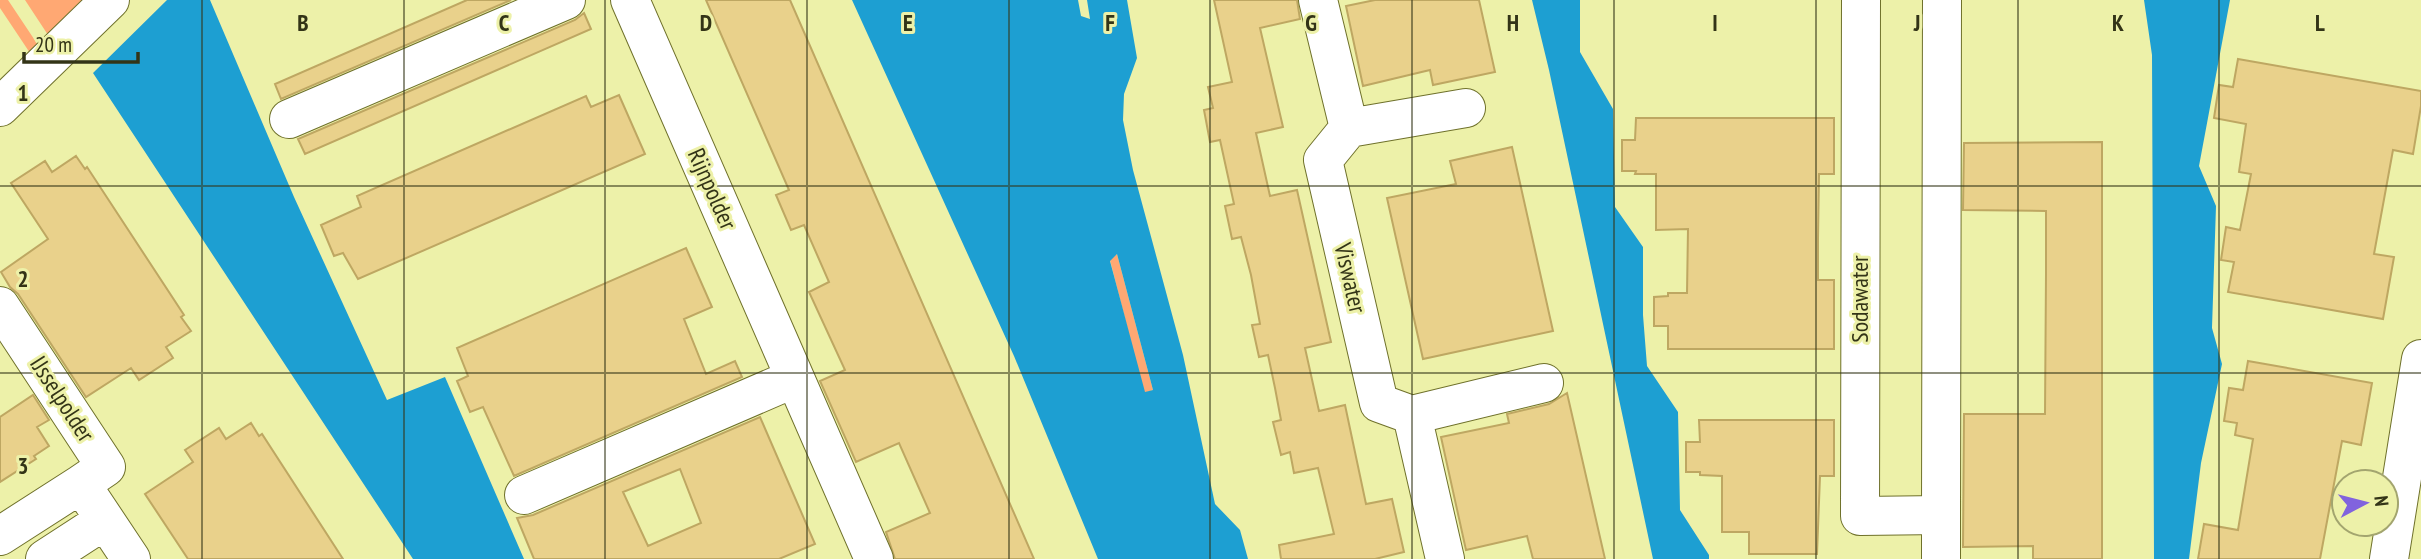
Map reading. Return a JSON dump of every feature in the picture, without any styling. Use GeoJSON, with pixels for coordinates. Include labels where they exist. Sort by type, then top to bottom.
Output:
{"type":"FeatureCollection","features":[{"type":"Feature","properties":{"kind":"street"},"geometry":{"type":"LineString","coordinates":[[0,107],[110,0]]}},
{"type":"Feature","properties":{"kind":"street"},"geometry":{"type":"LineString","coordinates":[[289,119],[566,0]]}},
{"type":"Feature","properties":{"kind":"street","name":"Rijnpolder"},"geometry":{"type":"LineString","coordinates":[[629,0],[874,559]]}},
{"type":"Feature","properties":{"kind":"street"},"geometry":{"type":"LineString","coordinates":[[1318,0],[1349,128],[1466,108]]}},
{"type":"Feature","properties":{"kind":"street","name":"Sodawater"},"geometry":{"type":"LineString","coordinates":[[1861,0],[1860,516],[1941,515]]}},
{"type":"Feature","properties":{"kind":"street"},"geometry":{"type":"LineString","coordinates":[[1941,559],[1942,0]]}},
{"type":"Feature","properties":{"kind":"street","name":"Viswater"},"geometry":{"type":"LineString","coordinates":[[1349,128],[1322,160],[1379,403],[1412,415]]}},
{"type":"Feature","properties":{"kind":"street","name":"IJsselpolder"},"geometry":{"type":"LineString","coordinates":[[0,306],[106,467],[0,536]]}},
{"type":"Feature","properties":{"kind":"street"},"geometry":{"type":"LineString","coordinates":[[2389,559],[2421,359]]}},
{"type":"Feature","properties":{"kind":"street"},"geometry":{"type":"LineString","coordinates":[[524,495],[795,378]]}},
{"type":"Feature","properties":{"kind":"street"},"geometry":{"type":"LineString","coordinates":[[1445,559],[1412,415],[1544,383]]}},
{"type":"Feature","properties":{"kind":"street"},"geometry":{"type":"LineString","coordinates":[[81,484],[131,559]]}},
{"type":"Feature","properties":{"kind":"street"},"geometry":{"type":"LineString","coordinates":[[45,559],[105,520]]}},
{"type":"Feature","properties":{"kind":"shaded area"},"geometry":{"type":"Polygon","coordinates":[[[0,0],[8,0],[40,48],[32,56],[0,8],[0,0]]]}},
{"type":"Feature","properties":{"kind":"shaded area"},"geometry":{"type":"Polygon","coordinates":[[[25,0],[91,0],[50,38],[25,0]]]}},
{"type":"Feature","properties":{"kind":"shaded area"},"geometry":{"type":"Polygon","coordinates":[[[1117,254],[1153,390],[1144,393],[1110,260],[1117,254]]]}},
{"type":"Feature","properties":{"kind":"water"},"geometry":{"type":"Polygon","coordinates":[[[167,0],[210,0],[294,197],[387,400],[445,377],[524,559],[413,559],[93,73],[167,0]]]}},
{"type":"Feature","properties":{"kind":"water"},"geometry":{"type":"Polygon","coordinates":[[[852,0],[1078,0],[1081,16],[1090,19],[1087,0],[1127,0],[1137,58],[1124,94],[1123,120],[1133,170],[1183,355],[1215,504],[1240,530],[1248,559],[1098,559],[1014,356],[852,0]],[[1117,254],[1110,261],[1145,392],[1153,390],[1117,254]]]}},
{"type":"Feature","properties":{"kind":"water"},"geometry":{"type":"Polygon","coordinates":[[[1532,0],[1580,0],[1580,52],[1613,109],[1615,207],[1643,247],[1643,315],[1647,366],[1678,412],[1680,510],[1709,559],[1653,559],[1532,0]]]}},
{"type":"Feature","properties":{"kind":"water"},"geometry":{"type":"Polygon","coordinates":[[[2144,0],[2230,0],[2199,166],[2216,206],[2212,328],[2222,364],[2201,463],[2189,559],[2154,559],[2152,55],[2144,0]]]}},
{"type":"Feature","properties":{"kind":"building"},"geometry":{"type":"Polygon","coordinates":[[[467,0],[511,0],[281,99],[275,84],[467,0]]]}},
{"type":"Feature","properties":{"kind":"building"},"geometry":{"type":"Polygon","coordinates":[[[706,0],[790,0],[1034,559],[895,559],[886,532],[930,513],[899,443],[856,462],[820,381],[845,370],[809,292],[829,282],[804,225],[791,230],[776,195],[789,190],[706,0]]]}},
{"type":"Feature","properties":{"kind":"building"},"geometry":{"type":"Polygon","coordinates":[[[1214,0],[1297,0],[1300,19],[1260,28],[1283,127],[1256,133],[1270,196],[1297,190],[1331,342],[1305,348],[1319,411],[1345,405],[1366,504],[1392,499],[1404,552],[1375,559],[1281,559],[1279,545],[1334,534],[1318,468],[1294,473],[1290,452],[1281,455],[1273,422],[1281,420],[1268,355],[1259,357],[1252,325],[1260,324],[1251,275],[1241,237],[1232,239],[1225,206],[1234,204],[1220,140],[1210,142],[1204,110],[1213,108],[1208,87],[1232,82],[1214,0]]]}},
{"type":"Feature","properties":{"kind":"building"},"geometry":{"type":"Polygon","coordinates":[[[1375,0],[1479,0],[1495,72],[1433,85],[1430,70],[1363,86],[1346,6],[1375,0]]]}},
{"type":"Feature","properties":{"kind":"building"},"geometry":{"type":"Polygon","coordinates":[[[584,13],[591,29],[305,154],[298,139],[575,20],[584,13]]]}},
{"type":"Feature","properties":{"kind":"building"},"geometry":{"type":"Polygon","coordinates":[[[2238,59],[2421,91],[2413,154],[2393,150],[2374,254],[2394,257],[2383,319],[2228,292],[2234,262],[2221,260],[2226,227],[2240,230],[2251,174],[2239,172],[2246,124],[2214,118],[2219,85],[2233,87],[2238,59]]]}},
{"type":"Feature","properties":{"kind":"building"},"geometry":{"type":"Polygon","coordinates":[[[619,95],[645,154],[358,279],[343,253],[334,256],[321,225],[361,207],[357,196],[586,96],[591,107],[619,95]]]}},
{"type":"Feature","properties":{"kind":"building"},"geometry":{"type":"Polygon","coordinates":[[[1636,118],[1834,118],[1834,174],[1819,174],[1818,280],[1834,280],[1834,349],[1668,349],[1668,326],[1654,326],[1654,297],[1668,296],[1668,293],[1687,293],[1688,229],[1656,230],[1656,174],[1622,171],[1622,140],[1635,140],[1636,118]]]}},
{"type":"Feature","properties":{"kind":"building"},"geometry":{"type":"Polygon","coordinates":[[[2102,142],[2102,559],[2033,559],[2033,546],[1963,547],[1964,414],[2045,414],[2046,274],[2046,211],[1963,210],[1964,143],[2102,142]]]}},
{"type":"Feature","properties":{"kind":"building"},"geometry":{"type":"Polygon","coordinates":[[[1512,147],[1553,331],[1423,359],[1387,198],[1456,184],[1450,161],[1512,147]]]}},
{"type":"Feature","properties":{"kind":"building"},"geometry":{"type":"Polygon","coordinates":[[[76,156],[85,169],[87,167],[184,315],[181,317],[191,331],[166,347],[173,358],[139,380],[131,368],[86,397],[1,272],[48,239],[11,183],[45,161],[52,172],[76,156]]]}},
{"type":"Feature","properties":{"kind":"building"},"geometry":{"type":"Polygon","coordinates":[[[686,248],[712,307],[684,319],[706,374],[735,361],[742,377],[514,476],[483,407],[470,412],[457,381],[468,376],[457,348],[686,248]]]}},
{"type":"Feature","properties":{"kind":"building"},"geometry":{"type":"Polygon","coordinates":[[[2248,361],[2372,383],[2361,445],[2342,441],[2337,468],[2330,468],[2330,505],[2320,559],[2198,559],[2204,524],[2238,530],[2253,439],[2235,435],[2237,423],[2224,421],[2229,388],[2243,390],[2248,361]]]}},
{"type":"Feature","properties":{"kind":"building"},"geometry":{"type":"Polygon","coordinates":[[[1567,393],[1605,559],[1533,559],[1527,536],[1466,550],[1441,437],[1509,423],[1507,414],[1549,404],[1567,393]]]}},
{"type":"Feature","properties":{"kind":"building"},"geometry":{"type":"Polygon","coordinates":[[[33,395],[49,420],[37,427],[49,446],[34,456],[36,459],[0,482],[0,417],[33,395]]]}},
{"type":"Feature","properties":{"kind":"building"},"geometry":{"type":"Polygon","coordinates":[[[760,417],[815,544],[779,559],[534,559],[517,518],[533,515],[760,417]],[[680,469],[623,492],[648,546],[701,523],[680,469]]]}},
{"type":"Feature","properties":{"kind":"building"},"geometry":{"type":"Polygon","coordinates":[[[1699,420],[1834,420],[1834,476],[1820,476],[1817,554],[1749,554],[1749,532],[1722,532],[1722,476],[1686,472],[1686,442],[1700,442],[1699,420]]]}},
{"type":"Feature","properties":{"kind":"building"},"geometry":{"type":"Polygon","coordinates":[[[251,423],[259,436],[262,434],[343,559],[188,559],[145,494],[193,462],[185,450],[219,428],[226,439],[251,423]]]}}]}
